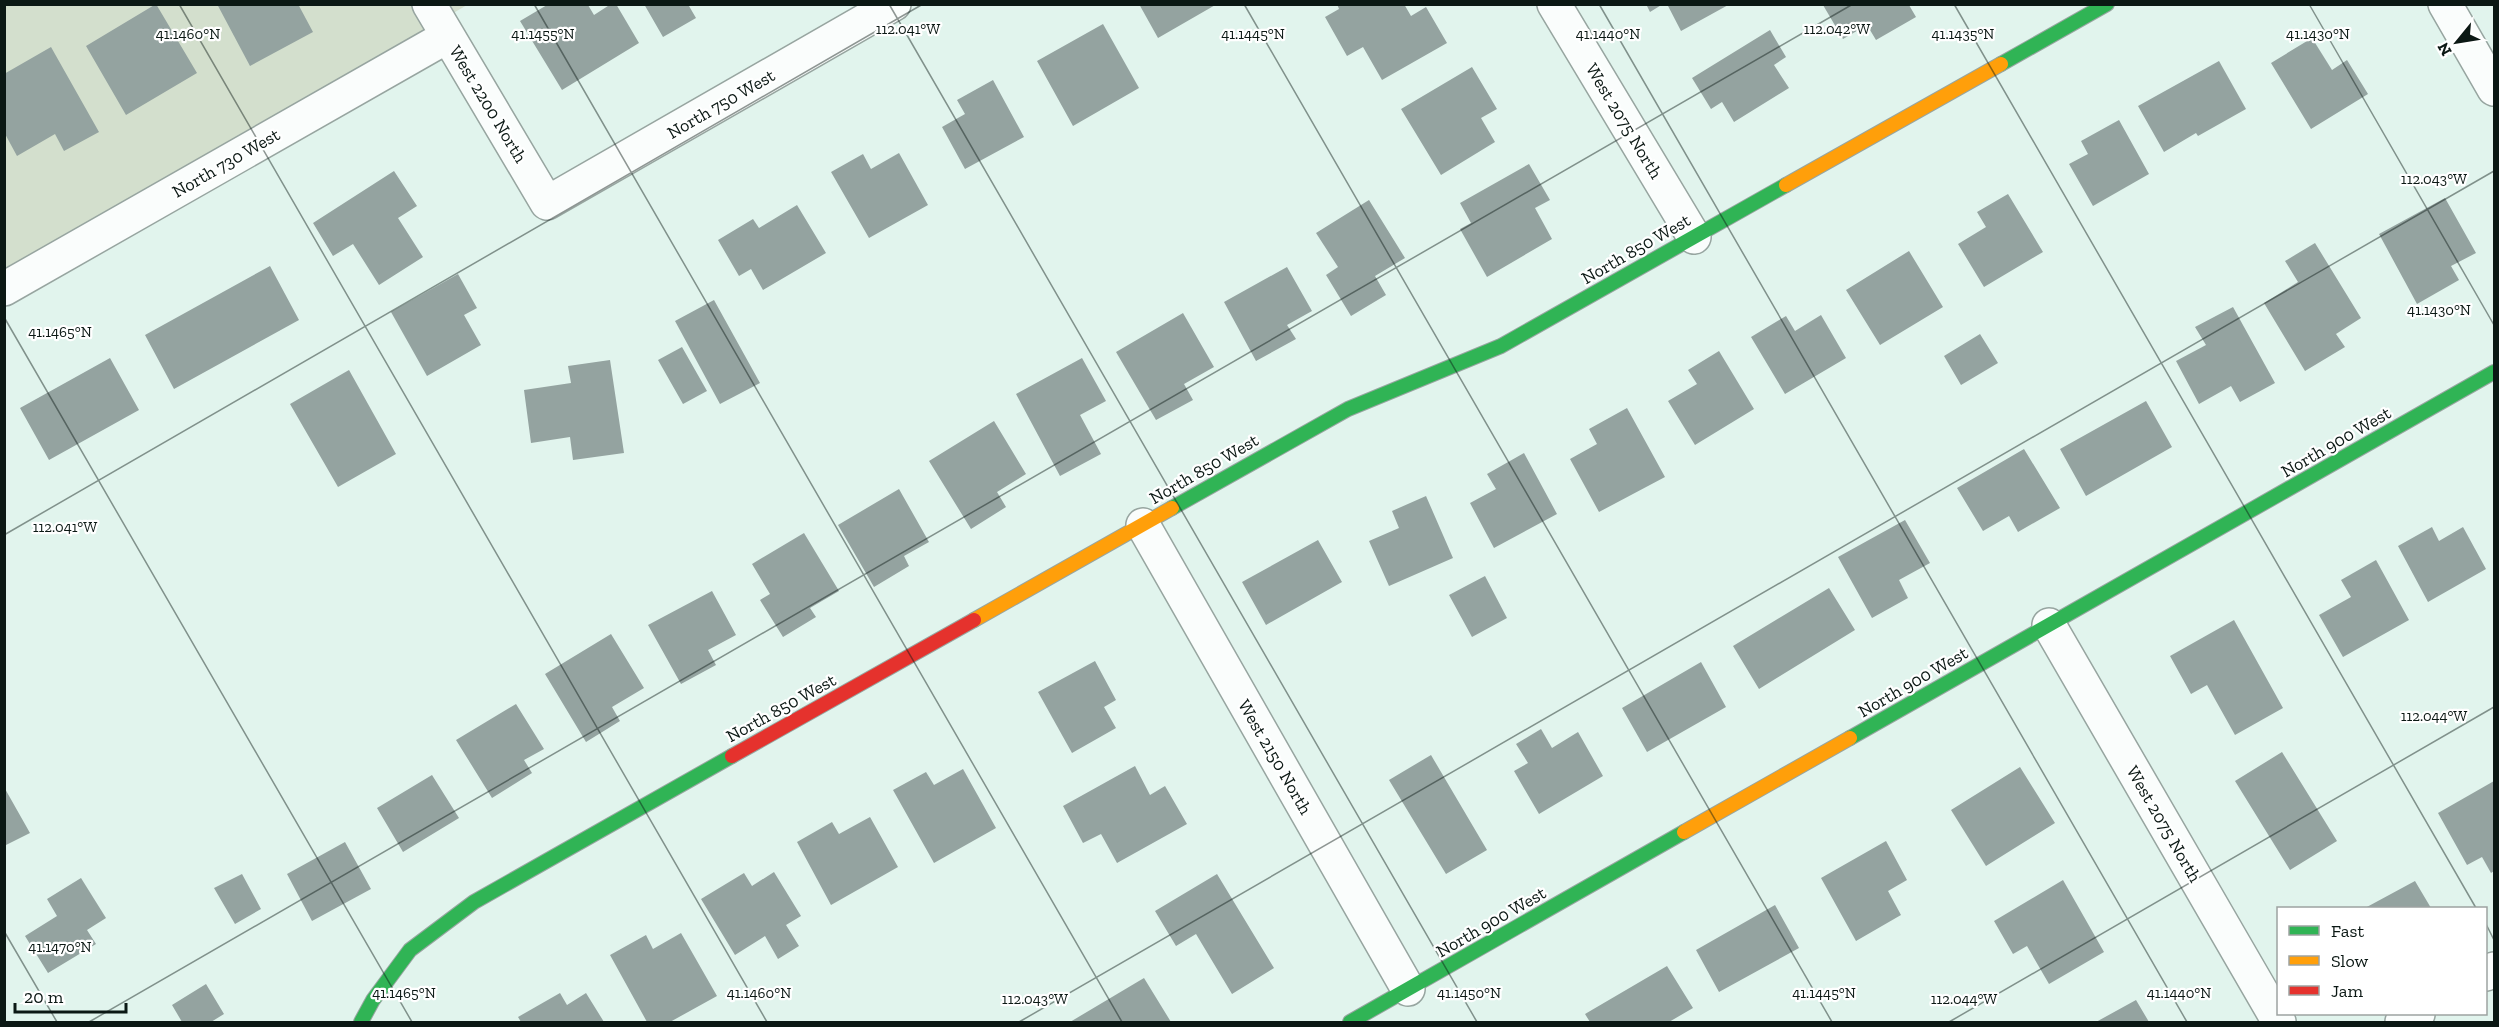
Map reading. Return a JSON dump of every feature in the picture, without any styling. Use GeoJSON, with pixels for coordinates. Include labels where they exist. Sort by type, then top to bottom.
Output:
{"type":"FeatureCollection","features":[{"type":"Feature","properties":{"kind":"street","name":"West 2200 North"},"geometry":{"type":"LineString","coordinates":[[429,4],[547,203]]}},
{"type":"Feature","properties":{"kind":"street","name":"North 750 West"},"geometry":{"type":"LineString","coordinates":[[547,203],[894,4]]}},
{"type":"Feature","properties":{"kind":"street","name":"West 2075 North"},"geometry":{"type":"LineString","coordinates":[[1554,4],[1694,237]]}},
{"type":"Feature","properties":{"kind":"street","name":"North 850 West"},"geometry":{"type":"LineString","coordinates":[[361,1023],[373,1000],[410,950],[474,902],[1348,409],[1501,346],[2107,4]]}},
{"type":"Feature","properties":{"kind":"street"},"geometry":{"type":"LineString","coordinates":[[2445,4],[2494,89]]}},
{"type":"Feature","properties":{"kind":"street","name":"North 730 West"},"geometry":{"type":"LineString","coordinates":[[4,289],[448,36]]}},
{"type":"Feature","properties":{"kind":"street","name":"North 900 West"},"geometry":{"type":"LineString","coordinates":[[1350,1023],[2494,372]]}},
{"type":"Feature","properties":{"kind":"street","name":"West 2150 North"},"geometry":{"type":"LineString","coordinates":[[1143,525],[1408,989]]}},
{"type":"Feature","properties":{"kind":"street","name":"West 2075 North"},"geometry":{"type":"LineString","coordinates":[[2049,625],[2279,1023]]}},
{"type":"Feature","properties":{"kind":"street"},"geometry":{"type":"LineString","coordinates":[[2402,1023],[2416,1015]]}},
{"type":"Feature","properties":{"kind":"green space"},"geometry":{"type":"Polygon","coordinates":[[[5,4],[467,5],[5,278],[5,4]]]}},
{"type":"Feature","properties":{"kind":"building"},"geometry":{"type":"Polygon","coordinates":[[[156,4],[197,73],[126,115],[86,46],[156,4]]]}},
{"type":"Feature","properties":{"kind":"building"},"geometry":{"type":"Polygon","coordinates":[[[217,4],[298,4],[313,32],[250,66],[217,4]]]}},
{"type":"Feature","properties":{"kind":"building"},"geometry":{"type":"Polygon","coordinates":[[[611,4],[616,4],[639,43],[562,90],[520,21],[547,5],[588,5],[594,15],[611,4]]]}},
{"type":"Feature","properties":{"kind":"building"},"geometry":{"type":"Polygon","coordinates":[[[644,4],[693,4],[689,6],[696,18],[663,37],[644,4]]]}},
{"type":"Feature","properties":{"kind":"building"},"geometry":{"type":"Polygon","coordinates":[[[1139,4],[1217,4],[1158,38],[1139,4]]]}},
{"type":"Feature","properties":{"kind":"building"},"geometry":{"type":"Polygon","coordinates":[[[1337,4],[1404,4],[1411,16],[1426,7],[1447,43],[1382,80],[1363,47],[1347,56],[1325,17],[1339,9],[1337,4]]]}},
{"type":"Feature","properties":{"kind":"building"},"geometry":{"type":"Polygon","coordinates":[[[1646,4],[1663,4],[1650,12],[1646,4]]]}},
{"type":"Feature","properties":{"kind":"building"},"geometry":{"type":"Polygon","coordinates":[[[1667,4],[1730,4],[1681,31],[1667,4]]]}},
{"type":"Feature","properties":{"kind":"building"},"geometry":{"type":"Polygon","coordinates":[[[1823,5],[1909,5],[1916,17],[1876,40],[1867,25],[1843,39],[1823,5]]]}},
{"type":"Feature","properties":{"kind":"building"},"geometry":{"type":"Polygon","coordinates":[[[1103,24],[1139,88],[1073,126],[1037,61],[1103,24]]]}},
{"type":"Feature","properties":{"kind":"building"},"geometry":{"type":"Polygon","coordinates":[[[1770,30],[1786,57],[1774,65],[1789,88],[1734,122],[1722,102],[1711,109],[1692,78],[1770,30]]]}},
{"type":"Feature","properties":{"kind":"building"},"geometry":{"type":"Polygon","coordinates":[[[2312,38],[2332,70],[2347,60],[2368,94],[2311,129],[2271,63],[2312,38]]]}},
{"type":"Feature","properties":{"kind":"building"},"geometry":{"type":"Polygon","coordinates":[[[51,47],[99,132],[64,151],[55,134],[17,156],[4,132],[4,74],[51,47]]]}},
{"type":"Feature","properties":{"kind":"building"},"geometry":{"type":"Polygon","coordinates":[[[2219,61],[2246,109],[2198,136],[2196,133],[2164,152],[2138,106],[2219,61]]]}},
{"type":"Feature","properties":{"kind":"building"},"geometry":{"type":"Polygon","coordinates":[[[1472,67],[1497,109],[1481,118],[1495,142],[1441,175],[1401,109],[1472,67]]]}},
{"type":"Feature","properties":{"kind":"building"},"geometry":{"type":"Polygon","coordinates":[[[993,80],[1024,137],[965,169],[942,127],[965,114],[957,100],[993,80]]]}},
{"type":"Feature","properties":{"kind":"building"},"geometry":{"type":"Polygon","coordinates":[[[2119,120],[2149,174],[2093,206],[2069,164],[2088,154],[2081,141],[2119,120]]]}},
{"type":"Feature","properties":{"kind":"building"},"geometry":{"type":"Polygon","coordinates":[[[899,153],[928,205],[869,238],[831,172],[863,154],[871,169],[899,153]]]}},
{"type":"Feature","properties":{"kind":"building"},"geometry":{"type":"Polygon","coordinates":[[[1529,164],[1550,200],[1535,208],[1552,239],[1487,277],[1460,229],[1471,223],[1460,203],[1529,164]]]}},
{"type":"Feature","properties":{"kind":"building"},"geometry":{"type":"Polygon","coordinates":[[[394,171],[417,206],[398,218],[423,257],[379,285],[353,244],[333,256],[313,223],[394,171]]]}},
{"type":"Feature","properties":{"kind":"building"},"geometry":{"type":"Polygon","coordinates":[[[2008,194],[2043,252],[1984,287],[1958,244],[1986,227],[1977,212],[2008,194]]]}},
{"type":"Feature","properties":{"kind":"building"},"geometry":{"type":"Polygon","coordinates":[[[2445,198],[2476,253],[2451,266],[2459,280],[2417,304],[2379,234],[2445,198]]]}},
{"type":"Feature","properties":{"kind":"building"},"geometry":{"type":"Polygon","coordinates":[[[1369,200],[1405,258],[1375,276],[1386,295],[1351,316],[1326,275],[1338,267],[1316,233],[1369,200]]]}},
{"type":"Feature","properties":{"kind":"building"},"geometry":{"type":"Polygon","coordinates":[[[797,205],[826,253],[763,290],[751,269],[739,276],[718,240],[753,219],[759,228],[797,205]]]}},
{"type":"Feature","properties":{"kind":"building"},"geometry":{"type":"Polygon","coordinates":[[[2315,243],[2361,318],[2336,334],[2345,347],[2305,371],[2264,303],[2298,282],[2285,261],[2315,243]]]}},
{"type":"Feature","properties":{"kind":"building"},"geometry":{"type":"Polygon","coordinates":[[[1909,251],[1943,307],[1880,345],[1846,290],[1909,251]]]}},
{"type":"Feature","properties":{"kind":"building"},"geometry":{"type":"Polygon","coordinates":[[[270,266],[299,320],[174,389],[145,335],[270,266]]]}},
{"type":"Feature","properties":{"kind":"building"},"geometry":{"type":"Polygon","coordinates":[[[1287,267],[1312,311],[1287,325],[1296,339],[1256,361],[1224,302],[1287,267]]]}},
{"type":"Feature","properties":{"kind":"building"},"geometry":{"type":"Polygon","coordinates":[[[458,274],[477,308],[464,315],[481,345],[427,376],[391,312],[458,274]]]}},
{"type":"Feature","properties":{"kind":"building"},"geometry":{"type":"Polygon","coordinates":[[[714,300],[760,383],[720,404],[675,321],[714,300]]]}},
{"type":"Feature","properties":{"kind":"building"},"geometry":{"type":"Polygon","coordinates":[[[2233,307],[2275,383],[2240,402],[2231,386],[2199,404],[2176,361],[2206,345],[2195,327],[2233,307]]]}},
{"type":"Feature","properties":{"kind":"building"},"geometry":{"type":"Polygon","coordinates":[[[1183,313],[1214,367],[1184,384],[1193,400],[1156,420],[1116,352],[1183,313]]]}},
{"type":"Feature","properties":{"kind":"building"},"geometry":{"type":"Polygon","coordinates":[[[1821,315],[1846,358],[1785,394],[1751,337],[1786,316],[1795,331],[1821,315]]]}},
{"type":"Feature","properties":{"kind":"building"},"geometry":{"type":"Polygon","coordinates":[[[1980,334],[1998,363],[1961,385],[1944,356],[1980,334]]]}},
{"type":"Feature","properties":{"kind":"building"},"geometry":{"type":"Polygon","coordinates":[[[682,347],[707,391],[683,404],[658,360],[682,347]]]}},
{"type":"Feature","properties":{"kind":"building"},"geometry":{"type":"Polygon","coordinates":[[[1719,351],[1754,409],[1695,445],[1668,401],[1697,384],[1688,370],[1719,351]]]}},
{"type":"Feature","properties":{"kind":"building"},"geometry":{"type":"Polygon","coordinates":[[[110,358],[139,410],[49,460],[20,408],[110,358]]]}},
{"type":"Feature","properties":{"kind":"building"},"geometry":{"type":"Polygon","coordinates":[[[1082,358],[1106,401],[1080,415],[1101,454],[1060,476],[1016,394],[1082,358]]]}},
{"type":"Feature","properties":{"kind":"building"},"geometry":{"type":"Polygon","coordinates":[[[610,360],[624,453],[573,460],[570,437],[531,443],[524,390],[571,383],[568,366],[610,360]]]}},
{"type":"Feature","properties":{"kind":"building"},"geometry":{"type":"Polygon","coordinates":[[[349,370],[396,454],[338,487],[290,404],[349,370]]]}},
{"type":"Feature","properties":{"kind":"building"},"geometry":{"type":"Polygon","coordinates":[[[2146,401],[2172,447],[2086,496],[2060,449],[2146,401]]]}},
{"type":"Feature","properties":{"kind":"building"},"geometry":{"type":"Polygon","coordinates":[[[1627,408],[1665,477],[1599,512],[1570,459],[1597,444],[1589,429],[1627,408]]]}},
{"type":"Feature","properties":{"kind":"building"},"geometry":{"type":"Polygon","coordinates":[[[994,421],[1026,474],[997,492],[1006,507],[971,529],[929,461],[994,421]]]}},
{"type":"Feature","properties":{"kind":"building"},"geometry":{"type":"Polygon","coordinates":[[[2024,449],[2060,508],[2018,532],[2009,516],[1983,531],[1957,488],[2024,449]]]}},
{"type":"Feature","properties":{"kind":"building"},"geometry":{"type":"Polygon","coordinates":[[[1524,453],[1557,514],[1494,548],[1470,503],[1496,489],[1487,474],[1524,453]]]}},
{"type":"Feature","properties":{"kind":"building"},"geometry":{"type":"Polygon","coordinates":[[[899,489],[929,542],[904,556],[909,566],[874,587],[838,525],[899,489]]]}},
{"type":"Feature","properties":{"kind":"building"},"geometry":{"type":"Polygon","coordinates":[[[1426,496],[1453,558],[1389,586],[1369,541],[1399,528],[1392,511],[1426,496]]]}},
{"type":"Feature","properties":{"kind":"building"},"geometry":{"type":"Polygon","coordinates":[[[1905,520],[1930,563],[1899,580],[1908,598],[1872,618],[1838,557],[1905,520]]]}},
{"type":"Feature","properties":{"kind":"building"},"geometry":{"type":"Polygon","coordinates":[[[2432,527],[2439,541],[2463,527],[2486,569],[2428,602],[2398,546],[2432,527]]]}},
{"type":"Feature","properties":{"kind":"building"},"geometry":{"type":"Polygon","coordinates":[[[804,533],[839,591],[810,608],[816,617],[783,637],[760,600],[770,594],[752,564],[804,533]]]}},
{"type":"Feature","properties":{"kind":"building"},"geometry":{"type":"Polygon","coordinates":[[[1318,540],[1342,582],[1266,625],[1242,582],[1318,540]]]}},
{"type":"Feature","properties":{"kind":"building"},"geometry":{"type":"Polygon","coordinates":[[[2376,560],[2409,620],[2343,657],[2319,615],[2351,597],[2341,580],[2376,560]]]}},
{"type":"Feature","properties":{"kind":"building"},"geometry":{"type":"Polygon","coordinates":[[[1485,576],[1507,618],[1472,637],[1449,595],[1485,576]]]}},
{"type":"Feature","properties":{"kind":"building"},"geometry":{"type":"Polygon","coordinates":[[[1829,588],[1855,630],[1759,689],[1733,646],[1829,588]]]}},
{"type":"Feature","properties":{"kind":"building"},"geometry":{"type":"Polygon","coordinates":[[[712,591],[736,635],[708,650],[716,665],[681,684],[648,625],[712,591]]]}},
{"type":"Feature","properties":{"kind":"building"},"geometry":{"type":"Polygon","coordinates":[[[2234,620],[2283,708],[2235,735],[2207,685],[2191,694],[2170,656],[2234,620]]]}},
{"type":"Feature","properties":{"kind":"building"},"geometry":{"type":"Polygon","coordinates":[[[611,634],[644,688],[612,707],[620,721],[586,742],[545,674],[611,634]]]}},
{"type":"Feature","properties":{"kind":"building"},"geometry":{"type":"Polygon","coordinates":[[[1095,661],[1116,700],[1104,707],[1116,728],[1072,753],[1038,692],[1095,661]]]}},
{"type":"Feature","properties":{"kind":"building"},"geometry":{"type":"Polygon","coordinates":[[[1701,662],[1726,707],[1647,752],[1622,708],[1701,662]]]}},
{"type":"Feature","properties":{"kind":"building"},"geometry":{"type":"Polygon","coordinates":[[[516,704],[544,749],[524,760],[532,773],[492,798],[456,740],[516,704]]]}},
{"type":"Feature","properties":{"kind":"building"},"geometry":{"type":"Polygon","coordinates":[[[1541,729],[1552,748],[1578,732],[1603,776],[1539,814],[1514,771],[1528,763],[1516,744],[1541,729]]]}},
{"type":"Feature","properties":{"kind":"building"},"geometry":{"type":"Polygon","coordinates":[[[2282,752],[2337,841],[2290,870],[2235,781],[2282,752]]]}},
{"type":"Feature","properties":{"kind":"building"},"geometry":{"type":"Polygon","coordinates":[[[1431,755],[1487,850],[1446,874],[1389,780],[1431,755]]]}},
{"type":"Feature","properties":{"kind":"building"},"geometry":{"type":"Polygon","coordinates":[[[1135,766],[1150,795],[1165,786],[1187,824],[1117,863],[1101,834],[1083,843],[1063,806],[1135,766]]]}},
{"type":"Feature","properties":{"kind":"building"},"geometry":{"type":"Polygon","coordinates":[[[2020,767],[2055,823],[1986,866],[1951,810],[2020,767]]]}},
{"type":"Feature","properties":{"kind":"building"},"geometry":{"type":"Polygon","coordinates":[[[963,769],[996,828],[934,863],[893,790],[926,772],[934,785],[963,769]]]}},
{"type":"Feature","properties":{"kind":"building"},"geometry":{"type":"Polygon","coordinates":[[[432,775],[459,818],[403,852],[377,808],[432,775]]]}},
{"type":"Feature","properties":{"kind":"building"},"geometry":{"type":"Polygon","coordinates":[[[2494,781],[2494,871],[2491,873],[2482,857],[2467,865],[2438,813],[2494,781]]]}},
{"type":"Feature","properties":{"kind":"building"},"geometry":{"type":"Polygon","coordinates":[[[4,787],[30,833],[4,846],[4,787]]]}},
{"type":"Feature","properties":{"kind":"building"},"geometry":{"type":"Polygon","coordinates":[[[870,817],[898,867],[831,905],[797,842],[832,822],[839,834],[870,817]]]}},
{"type":"Feature","properties":{"kind":"building"},"geometry":{"type":"Polygon","coordinates":[[[1886,841],[1907,880],[1888,891],[1901,915],[1856,941],[1821,878],[1886,841]]]}},
{"type":"Feature","properties":{"kind":"building"},"geometry":{"type":"Polygon","coordinates":[[[345,842],[371,889],[312,921],[287,874],[345,842]]]}},
{"type":"Feature","properties":{"kind":"building"},"geometry":{"type":"Polygon","coordinates":[[[774,872],[801,916],[786,925],[799,946],[778,959],[765,936],[735,955],[701,899],[744,873],[752,886],[774,872]]]}},
{"type":"Feature","properties":{"kind":"building"},"geometry":{"type":"Polygon","coordinates":[[[242,874],[261,909],[235,924],[214,888],[242,874]]]}},
{"type":"Feature","properties":{"kind":"building"},"geometry":{"type":"Polygon","coordinates":[[[1217,874],[1274,968],[1232,994],[1196,934],[1176,946],[1155,911],[1217,874]]]}},
{"type":"Feature","properties":{"kind":"building"},"geometry":{"type":"Polygon","coordinates":[[[81,878],[106,918],[87,930],[96,944],[48,973],[25,936],[57,916],[47,899],[81,878]]]}},
{"type":"Feature","properties":{"kind":"building"},"geometry":{"type":"Polygon","coordinates":[[[2063,880],[2104,952],[2049,984],[2027,946],[2013,954],[1994,921],[2063,880]]]}},
{"type":"Feature","properties":{"kind":"building"},"geometry":{"type":"Polygon","coordinates":[[[2415,881],[2430,907],[2367,907],[2415,881]]]}},
{"type":"Feature","properties":{"kind":"building"},"geometry":{"type":"Polygon","coordinates":[[[1775,905],[1799,948],[1719,992],[1696,950],[1775,905]]]}},
{"type":"Feature","properties":{"kind":"building"},"geometry":{"type":"Polygon","coordinates":[[[681,933],[717,996],[670,1022],[647,1022],[610,955],[646,935],[653,949],[681,933]]]}},
{"type":"Feature","properties":{"kind":"building"},"geometry":{"type":"Polygon","coordinates":[[[1667,966],[1693,1008],[1669,1022],[1590,1022],[1585,1014],[1667,966]]]}},
{"type":"Feature","properties":{"kind":"building"},"geometry":{"type":"Polygon","coordinates":[[[1144,978],[1171,1022],[1070,1022],[1144,978]]]}},
{"type":"Feature","properties":{"kind":"building"},"geometry":{"type":"Polygon","coordinates":[[[206,984],[224,1014],[211,1022],[182,1022],[172,1005],[206,984]]]}},
{"type":"Feature","properties":{"kind":"building"},"geometry":{"type":"Polygon","coordinates":[[[560,993],[567,1005],[586,993],[604,1022],[521,1022],[518,1017],[560,993]]]}},
{"type":"Feature","properties":{"kind":"building"},"geometry":{"type":"Polygon","coordinates":[[[2136,1000],[2149,1022],[2096,1022],[2136,1000]]]}},
{"type":"Feature","properties":{"kind":"traffic: fast"},"geometry":{"type":"LineString","coordinates":[[2001,64],[2107,4]]}},
{"type":"Feature","properties":{"kind":"traffic: fast"},"geometry":{"type":"LineString","coordinates":[[1172,508],[1348,409],[1501,346],[1786,185]]}},
{"type":"Feature","properties":{"kind":"traffic: fast"},"geometry":{"type":"LineString","coordinates":[[1850,738],[2494,372]]}},
{"type":"Feature","properties":{"kind":"traffic: fast"},"geometry":{"type":"LineString","coordinates":[[361,1022],[373,1000],[410,950],[474,902],[732,756]]}},
{"type":"Feature","properties":{"kind":"traffic: fast"},"geometry":{"type":"LineString","coordinates":[[1350,1022],[1684,832]]}},
{"type":"Feature","properties":{"kind":"traffic: slow"},"geometry":{"type":"LineString","coordinates":[[1786,185],[2001,64]]}},
{"type":"Feature","properties":{"kind":"traffic: slow"},"geometry":{"type":"LineString","coordinates":[[974,620],[1172,508]]}},
{"type":"Feature","properties":{"kind":"traffic: slow"},"geometry":{"type":"LineString","coordinates":[[1684,832],[1850,738]]}},
{"type":"Feature","properties":{"kind":"traffic: jam"},"geometry":{"type":"LineString","coordinates":[[732,756],[974,620]]}}]}
